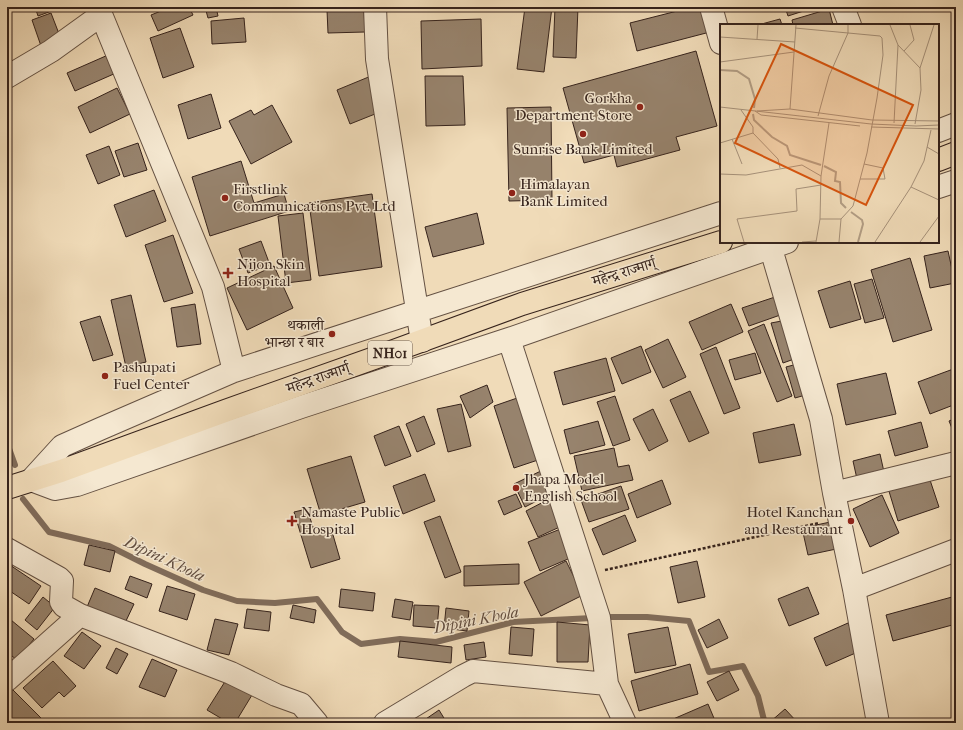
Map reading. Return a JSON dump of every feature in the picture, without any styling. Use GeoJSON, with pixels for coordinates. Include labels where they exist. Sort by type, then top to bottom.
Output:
{"type":"FeatureCollection","features":[{"type":"Feature","properties":{"kind":"highway"},"geometry":{"type":"LineString","coordinates":[[939,160],[956,153]]}},
{"type":"Feature","properties":{"kind":"highway","name":"महेन्द्र राज्मार्ग्"},"geometry":{"type":"LineString","coordinates":[[7,488],[61,471],[522,304],[720,242]]}},
{"type":"Feature","properties":{"kind":"street"},"geometry":{"type":"LineString","coordinates":[[375,7],[377,59],[422,341]]}},
{"type":"Feature","properties":{"kind":"street"},"geometry":{"type":"LineString","coordinates":[[711,7],[720,39]]}},
{"type":"Feature","properties":{"kind":"street"},"geometry":{"type":"LineString","coordinates":[[843,7],[850,24]]}},
{"type":"Feature","properties":{"kind":"street"},"geometry":{"type":"LineString","coordinates":[[7,78],[52,51],[100,11],[213,287],[234,371]]}},
{"type":"Feature","properties":{"kind":"street"},"geometry":{"type":"LineString","coordinates":[[939,131],[956,124]]}},
{"type":"Feature","properties":{"kind":"street"},"geometry":{"type":"LineString","coordinates":[[939,187],[956,181]]}},
{"type":"Feature","properties":{"kind":"street"},"geometry":{"type":"LineString","coordinates":[[720,213],[234,371],[62,446],[31,480],[55,489],[78,485],[301,407],[509,339],[776,244],[821,419],[878,723]]}},
{"type":"Feature","properties":{"kind":"street"},"geometry":{"type":"LineString","coordinates":[[509,339],[599,618],[607,684],[625,723]]}},
{"type":"Feature","properties":{"kind":"street"},"geometry":{"type":"LineString","coordinates":[[834,493],[956,463]]}},
{"type":"Feature","properties":{"kind":"street"},"geometry":{"type":"LineString","coordinates":[[7,549],[59,578],[62,581],[61,602],[64,606],[80,615],[231,673],[276,695],[301,704],[317,723]]}},
{"type":"Feature","properties":{"kind":"street"},"geometry":{"type":"LineString","coordinates":[[854,589],[956,550]]}},
{"type":"Feature","properties":{"kind":"street"},"geometry":{"type":"LineString","coordinates":[[7,680],[80,615]]}},
{"type":"Feature","properties":{"kind":"street"},"geometry":{"type":"LineString","coordinates":[[385,723],[473,671],[607,684]]}},
{"type":"Feature","properties":{"kind":"path"},"geometry":{"type":"LineString","coordinates":[[585,574],[840,518]]}},
{"type":"Feature","properties":{"kind":"building"},"geometry":{"type":"Polygon","coordinates":[[[35,7],[57,7],[57,9],[38,16],[35,7]]]}},
{"type":"Feature","properties":{"kind":"building"},"geometry":{"type":"Polygon","coordinates":[[[171,7],[189,7],[193,15],[158,31],[151,15],[171,7]]]}},
{"type":"Feature","properties":{"kind":"building"},"geometry":{"type":"Polygon","coordinates":[[[205,7],[216,7],[218,16],[208,18],[205,7]]]}},
{"type":"Feature","properties":{"kind":"building"},"geometry":{"type":"Polygon","coordinates":[[[525,7],[552,7],[544,72],[517,69],[525,7]]]}},
{"type":"Feature","properties":{"kind":"building"},"geometry":{"type":"Polygon","coordinates":[[[555,7],[578,7],[576,58],[553,57],[555,7]]]}},
{"type":"Feature","properties":{"kind":"building"},"geometry":{"type":"Polygon","coordinates":[[[693,7],[703,7],[710,32],[637,51],[630,23],[693,7]]]}},
{"type":"Feature","properties":{"kind":"building"},"geometry":{"type":"Polygon","coordinates":[[[785,7],[816,7],[788,16],[785,7]]]}},
{"type":"Feature","properties":{"kind":"building"},"geometry":{"type":"Polygon","coordinates":[[[364,9],[365,32],[328,33],[327,10],[364,9]]]}},
{"type":"Feature","properties":{"kind":"building"},"geometry":{"type":"Polygon","coordinates":[[[829,9],[833,24],[793,24],[792,20],[829,9]]]}},
{"type":"Feature","properties":{"kind":"building"},"geometry":{"type":"Polygon","coordinates":[[[51,13],[61,39],[41,46],[32,20],[51,13]]]}},
{"type":"Feature","properties":{"kind":"building"},"geometry":{"type":"Polygon","coordinates":[[[244,18],[246,42],[212,44],[211,21],[244,18]]]}},
{"type":"Feature","properties":{"kind":"building"},"geometry":{"type":"Polygon","coordinates":[[[481,19],[482,66],[422,69],[421,21],[481,19]]]}},
{"type":"Feature","properties":{"kind":"building"},"geometry":{"type":"Polygon","coordinates":[[[780,19],[782,24],[762,24],[780,19]]]}},
{"type":"Feature","properties":{"kind":"building"},"geometry":{"type":"Polygon","coordinates":[[[180,28],[194,67],[163,78],[150,38],[180,28]]]}},
{"type":"Feature","properties":{"kind":"building","name":"Gorkha Department Store"},"geometry":{"type":"Polygon","coordinates":[[[696,51],[717,126],[676,137],[680,150],[617,167],[614,155],[584,163],[563,88],[696,51]]]}},
{"type":"Feature","properties":{"kind":"building"},"geometry":{"type":"Polygon","coordinates":[[[108,55],[116,73],[75,91],[67,73],[108,55]]]}},
{"type":"Feature","properties":{"kind":"building"},"geometry":{"type":"Polygon","coordinates":[[[371,76],[385,110],[350,124],[337,90],[371,76]]]}},
{"type":"Feature","properties":{"kind":"building"},"geometry":{"type":"Polygon","coordinates":[[[425,76],[463,76],[465,125],[426,126],[425,76]]]}},
{"type":"Feature","properties":{"kind":"building"},"geometry":{"type":"Polygon","coordinates":[[[117,88],[130,114],[90,133],[78,107],[117,88]]]}},
{"type":"Feature","properties":{"kind":"building"},"geometry":{"type":"Polygon","coordinates":[[[211,94],[221,128],[188,139],[178,105],[211,94]]]}},
{"type":"Feature","properties":{"kind":"building"},"geometry":{"type":"Polygon","coordinates":[[[272,105],[292,142],[251,164],[229,121],[251,110],[254,115],[272,105]]]}},
{"type":"Feature","properties":{"kind":"building"},"geometry":{"type":"Polygon","coordinates":[[[551,107],[552,200],[509,201],[507,108],[551,107]]]}},
{"type":"Feature","properties":{"kind":"building"},"geometry":{"type":"Polygon","coordinates":[[[138,143],[147,170],[124,177],[115,151],[138,143]]]}},
{"type":"Feature","properties":{"kind":"building"},"geometry":{"type":"Polygon","coordinates":[[[109,146],[120,175],[98,184],[86,155],[109,146]]]}},
{"type":"Feature","properties":{"kind":"building","name":"Firstlink Communications Pvt. Ltd"},"geometry":{"type":"Polygon","coordinates":[[[241,161],[254,203],[284,194],[289,211],[210,236],[192,177],[241,161]]]}},
{"type":"Feature","properties":{"kind":"building"},"geometry":{"type":"Polygon","coordinates":[[[154,190],[166,221],[126,237],[114,205],[154,190]]]}},
{"type":"Feature","properties":{"kind":"building"},"geometry":{"type":"Polygon","coordinates":[[[372,194],[382,267],[319,276],[309,203],[372,194]]]}},
{"type":"Feature","properties":{"kind":"building"},"geometry":{"type":"Polygon","coordinates":[[[303,213],[311,280],[286,283],[278,216],[303,213]]]}},
{"type":"Feature","properties":{"kind":"building"},"geometry":{"type":"Polygon","coordinates":[[[477,213],[484,244],[433,257],[425,227],[477,213]]]}},
{"type":"Feature","properties":{"kind":"building"},"geometry":{"type":"Polygon","coordinates":[[[173,235],[193,293],[164,302],[145,245],[173,235]]]}},
{"type":"Feature","properties":{"kind":"building"},"geometry":{"type":"Polygon","coordinates":[[[261,241],[270,265],[248,273],[239,249],[261,241]]]}},
{"type":"Feature","properties":{"kind":"building"},"geometry":{"type":"Polygon","coordinates":[[[948,251],[955,283],[930,288],[924,256],[948,251]]]}},
{"type":"Feature","properties":{"kind":"building"},"geometry":{"type":"Polygon","coordinates":[[[910,258],[932,330],[893,342],[871,270],[910,258]]]}},
{"type":"Feature","properties":{"kind":"building"},"geometry":{"type":"Polygon","coordinates":[[[274,266],[293,308],[247,330],[227,288],[274,266]]]}},
{"type":"Feature","properties":{"kind":"building"},"geometry":{"type":"Polygon","coordinates":[[[872,279],[884,318],[865,323],[854,284],[872,279]]]}},
{"type":"Feature","properties":{"kind":"building"},"geometry":{"type":"Polygon","coordinates":[[[850,281],[861,319],[830,328],[818,291],[850,281]]]}},
{"type":"Feature","properties":{"kind":"building"},"geometry":{"type":"Polygon","coordinates":[[[131,295],[146,362],[126,367],[111,300],[131,295]]]}},
{"type":"Feature","properties":{"kind":"building"},"geometry":{"type":"Polygon","coordinates":[[[781,295],[786,313],[749,326],[742,308],[781,295]]]}},
{"type":"Feature","properties":{"kind":"building"},"geometry":{"type":"Polygon","coordinates":[[[195,304],[201,344],[177,347],[171,308],[195,304]]]}},
{"type":"Feature","properties":{"kind":"building"},"geometry":{"type":"Polygon","coordinates":[[[731,304],[743,332],[702,350],[689,322],[731,304]]]}},
{"type":"Feature","properties":{"kind":"building"},"geometry":{"type":"Polygon","coordinates":[[[100,316],[113,355],[93,361],[80,322],[100,316]]]}},
{"type":"Feature","properties":{"kind":"building"},"geometry":{"type":"Polygon","coordinates":[[[787,320],[797,358],[783,363],[771,323],[787,320]]]}},
{"type":"Feature","properties":{"kind":"building"},"geometry":{"type":"Polygon","coordinates":[[[764,324],[792,396],[777,402],[748,331],[764,324]]]}},
{"type":"Feature","properties":{"kind":"building"},"geometry":{"type":"Polygon","coordinates":[[[668,339],[686,377],[663,388],[645,350],[668,339]]]}},
{"type":"Feature","properties":{"kind":"building"},"geometry":{"type":"Polygon","coordinates":[[[641,346],[651,372],[622,384],[611,358],[641,346]]]}},
{"type":"Feature","properties":{"kind":"building"},"geometry":{"type":"Polygon","coordinates":[[[716,347],[740,408],[724,414],[700,354],[716,347]]]}},
{"type":"Feature","properties":{"kind":"building"},"geometry":{"type":"Polygon","coordinates":[[[755,353],[761,373],[735,380],[729,360],[755,353]]]}},
{"type":"Feature","properties":{"kind":"building"},"geometry":{"type":"Polygon","coordinates":[[[606,358],[615,391],[563,405],[554,372],[606,358]]]}},
{"type":"Feature","properties":{"kind":"building"},"geometry":{"type":"Polygon","coordinates":[[[801,363],[809,394],[795,398],[786,367],[801,363]]]}},
{"type":"Feature","properties":{"kind":"building"},"geometry":{"type":"Polygon","coordinates":[[[956,368],[956,404],[930,414],[918,382],[956,368]]]}},
{"type":"Feature","properties":{"kind":"building"},"geometry":{"type":"Polygon","coordinates":[[[886,373],[896,414],[846,425],[837,384],[886,373]]]}},
{"type":"Feature","properties":{"kind":"building"},"geometry":{"type":"Polygon","coordinates":[[[487,385],[493,402],[470,418],[460,396],[487,385]]]}},
{"type":"Feature","properties":{"kind":"building"},"geometry":{"type":"Polygon","coordinates":[[[690,391],[709,433],[689,442],[670,400],[690,391]]]}},
{"type":"Feature","properties":{"kind":"building"},"geometry":{"type":"Polygon","coordinates":[[[523,396],[544,458],[514,468],[494,406],[523,396]]]}},
{"type":"Feature","properties":{"kind":"building"},"geometry":{"type":"Polygon","coordinates":[[[615,396],[630,440],[613,446],[597,402],[615,396]]]}},
{"type":"Feature","properties":{"kind":"building"},"geometry":{"type":"Polygon","coordinates":[[[461,404],[471,446],[448,452],[437,409],[461,404]]]}},
{"type":"Feature","properties":{"kind":"building"},"geometry":{"type":"Polygon","coordinates":[[[653,409],[668,441],[649,451],[633,419],[653,409]]]}},
{"type":"Feature","properties":{"kind":"building"},"geometry":{"type":"Polygon","coordinates":[[[424,416],[435,444],[417,452],[406,424],[424,416]]]}},
{"type":"Feature","properties":{"kind":"building"},"geometry":{"type":"Polygon","coordinates":[[[956,418],[956,438],[949,421],[956,418]]]}},
{"type":"Feature","properties":{"kind":"building"},"geometry":{"type":"Polygon","coordinates":[[[598,421],[605,445],[570,454],[564,430],[598,421]]]}},
{"type":"Feature","properties":{"kind":"building"},"geometry":{"type":"Polygon","coordinates":[[[921,422],[928,447],[895,456],[888,431],[921,422]]]}},
{"type":"Feature","properties":{"kind":"building"},"geometry":{"type":"Polygon","coordinates":[[[794,424],[801,455],[759,463],[753,433],[794,424]]]}},
{"type":"Feature","properties":{"kind":"building"},"geometry":{"type":"Polygon","coordinates":[[[399,426],[411,456],[385,466],[374,436],[399,426]]]}},
{"type":"Feature","properties":{"kind":"building"},"geometry":{"type":"Polygon","coordinates":[[[614,448],[618,467],[629,465],[633,480],[582,491],[574,456],[614,448]]]}},
{"type":"Feature","properties":{"kind":"building"},"geometry":{"type":"Polygon","coordinates":[[[880,454],[884,472],[857,479],[853,461],[880,454]]]}},
{"type":"Feature","properties":{"kind":"building"},"geometry":{"type":"Polygon","coordinates":[[[351,456],[365,502],[321,515],[307,469],[351,456]]]}},
{"type":"Feature","properties":{"kind":"building"},"geometry":{"type":"Polygon","coordinates":[[[547,468],[558,490],[525,507],[514,484],[547,468]]]}},
{"type":"Feature","properties":{"kind":"building"},"geometry":{"type":"Polygon","coordinates":[[[425,474],[435,501],[403,514],[393,486],[425,474]]]}},
{"type":"Feature","properties":{"kind":"building"},"geometry":{"type":"Polygon","coordinates":[[[928,474],[939,507],[898,521],[888,488],[928,474]]]}},
{"type":"Feature","properties":{"kind":"building"},"geometry":{"type":"Polygon","coordinates":[[[662,480],[671,504],[637,518],[628,494],[662,480]]]}},
{"type":"Feature","properties":{"kind":"building"},"geometry":{"type":"Polygon","coordinates":[[[621,486],[629,509],[589,522],[581,500],[621,486]]]}},
{"type":"Feature","properties":{"kind":"building"},"geometry":{"type":"Polygon","coordinates":[[[516,494],[522,507],[504,515],[498,501],[516,494]]]}},
{"type":"Feature","properties":{"kind":"building"},"geometry":{"type":"Polygon","coordinates":[[[882,495],[899,533],[870,547],[853,509],[882,495]]]}},
{"type":"Feature","properties":{"kind":"building"},"geometry":{"type":"Polygon","coordinates":[[[551,498],[564,525],[538,537],[526,511],[551,498]]]}},
{"type":"Feature","properties":{"kind":"building"},"geometry":{"type":"Polygon","coordinates":[[[307,509],[315,533],[331,528],[340,559],[311,568],[294,512],[307,509]]]}},
{"type":"Feature","properties":{"kind":"building"},"geometry":{"type":"Polygon","coordinates":[[[625,515],[636,541],[603,555],[592,529],[625,515]]]}},
{"type":"Feature","properties":{"kind":"building"},"geometry":{"type":"Polygon","coordinates":[[[440,516],[461,572],[445,578],[424,522],[440,516]]]}},
{"type":"Feature","properties":{"kind":"building"},"geometry":{"type":"Polygon","coordinates":[[[835,521],[841,548],[808,555],[802,528],[835,521]]]}},
{"type":"Feature","properties":{"kind":"building"},"geometry":{"type":"Polygon","coordinates":[[[563,528],[575,556],[540,571],[528,542],[563,528]]]}},
{"type":"Feature","properties":{"kind":"building"},"geometry":{"type":"Polygon","coordinates":[[[89,545],[115,551],[110,572],[84,565],[89,545]]]}},
{"type":"Feature","properties":{"kind":"building"},"geometry":{"type":"Polygon","coordinates":[[[566,561],[583,595],[541,616],[524,582],[566,561]]]}},
{"type":"Feature","properties":{"kind":"building"},"geometry":{"type":"Polygon","coordinates":[[[697,561],[705,597],[678,603],[670,567],[697,561]]]}},
{"type":"Feature","properties":{"kind":"building"},"geometry":{"type":"Polygon","coordinates":[[[7,563],[41,586],[29,604],[7,589],[7,563]]]}},
{"type":"Feature","properties":{"kind":"building"},"geometry":{"type":"Polygon","coordinates":[[[519,564],[519,584],[464,586],[464,566],[519,564]]]}},
{"type":"Feature","properties":{"kind":"building"},"geometry":{"type":"Polygon","coordinates":[[[130,576],[152,584],[147,598],[125,589],[130,576]]]}},
{"type":"Feature","properties":{"kind":"building"},"geometry":{"type":"Polygon","coordinates":[[[167,586],[195,594],[187,620],[159,611],[167,586]]]}},
{"type":"Feature","properties":{"kind":"building"},"geometry":{"type":"Polygon","coordinates":[[[808,587],[819,614],[789,626],[778,599],[808,587]]]}},
{"type":"Feature","properties":{"kind":"building"},"geometry":{"type":"Polygon","coordinates":[[[95,588],[134,604],[125,623],[87,607],[95,588]]]}},
{"type":"Feature","properties":{"kind":"building"},"geometry":{"type":"Polygon","coordinates":[[[341,589],[375,593],[373,611],[339,607],[341,589]]]}},
{"type":"Feature","properties":{"kind":"building"},"geometry":{"type":"Polygon","coordinates":[[[43,597],[55,607],[37,630],[25,620],[43,597]]]}},
{"type":"Feature","properties":{"kind":"building"},"geometry":{"type":"Polygon","coordinates":[[[952,597],[956,613],[956,624],[893,641],[886,615],[952,597]]]}},
{"type":"Feature","properties":{"kind":"building"},"geometry":{"type":"Polygon","coordinates":[[[395,599],[413,602],[410,620],[392,617],[395,599]]]}},
{"type":"Feature","properties":{"kind":"building"},"geometry":{"type":"Polygon","coordinates":[[[293,605],[316,610],[314,623],[290,618],[293,605]]]}},
{"type":"Feature","properties":{"kind":"building"},"geometry":{"type":"Polygon","coordinates":[[[414,605],[439,606],[437,628],[413,626],[414,605]]]}},
{"type":"Feature","properties":{"kind":"building"},"geometry":{"type":"Polygon","coordinates":[[[446,608],[469,611],[467,631],[444,628],[446,608]]]}},
{"type":"Feature","properties":{"kind":"building"},"geometry":{"type":"Polygon","coordinates":[[[247,609],[271,612],[269,631],[244,628],[247,609]]]}},
{"type":"Feature","properties":{"kind":"building"},"geometry":{"type":"Polygon","coordinates":[[[215,619],[238,624],[229,655],[207,650],[215,619]]]}},
{"type":"Feature","properties":{"kind":"building"},"geometry":{"type":"Polygon","coordinates":[[[719,619],[728,638],[707,648],[698,630],[719,619]]]}},
{"type":"Feature","properties":{"kind":"building"},"geometry":{"type":"Polygon","coordinates":[[[11,620],[34,639],[17,660],[7,652],[7,624],[11,620]]]}},
{"type":"Feature","properties":{"kind":"building"},"geometry":{"type":"Polygon","coordinates":[[[557,622],[590,625],[588,662],[557,662],[557,622]]]}},
{"type":"Feature","properties":{"kind":"building"},"geometry":{"type":"Polygon","coordinates":[[[848,623],[860,651],[826,666],[814,638],[848,623]]]}},
{"type":"Feature","properties":{"kind":"building"},"geometry":{"type":"Polygon","coordinates":[[[511,627],[534,629],[532,656],[509,654],[511,627]]]}},
{"type":"Feature","properties":{"kind":"building"},"geometry":{"type":"Polygon","coordinates":[[[668,627],[676,665],[635,673],[628,634],[668,627]]]}},
{"type":"Feature","properties":{"kind":"building"},"geometry":{"type":"Polygon","coordinates":[[[82,632],[101,646],[84,669],[64,656],[82,632]]]}},
{"type":"Feature","properties":{"kind":"building"},"geometry":{"type":"Polygon","coordinates":[[[400,641],[452,647],[451,663],[398,657],[400,641]]]}},
{"type":"Feature","properties":{"kind":"building"},"geometry":{"type":"Polygon","coordinates":[[[484,642],[486,657],[466,660],[464,645],[484,642]]]}},
{"type":"Feature","properties":{"kind":"building"},"geometry":{"type":"Polygon","coordinates":[[[116,648],[128,654],[117,674],[106,668],[116,648]]]}},
{"type":"Feature","properties":{"kind":"building"},"geometry":{"type":"Polygon","coordinates":[[[152,659],[177,670],[165,697],[139,687],[152,659]]]}},
{"type":"Feature","properties":{"kind":"building"},"geometry":{"type":"Polygon","coordinates":[[[53,661],[76,686],[64,697],[59,692],[42,708],[23,688],[53,661]]]}},
{"type":"Feature","properties":{"kind":"building"},"geometry":{"type":"Polygon","coordinates":[[[690,664],[698,694],[639,711],[631,681],[690,664]]]}},
{"type":"Feature","properties":{"kind":"building"},"geometry":{"type":"Polygon","coordinates":[[[729,671],[739,690],[717,701],[707,682],[729,671]]]}},
{"type":"Feature","properties":{"kind":"building"},"geometry":{"type":"Polygon","coordinates":[[[226,680],[252,695],[235,723],[229,723],[207,710],[226,680]]]}},
{"type":"Feature","properties":{"kind":"building"},"geometry":{"type":"Polygon","coordinates":[[[12,689],[41,718],[36,723],[7,723],[7,694],[12,689]]]}},
{"type":"Feature","properties":{"kind":"building"},"geometry":{"type":"Polygon","coordinates":[[[708,704],[716,723],[664,723],[708,704]]]}},
{"type":"Feature","properties":{"kind":"building"},"geometry":{"type":"Polygon","coordinates":[[[785,709],[798,723],[770,722],[785,709]]]}},
{"type":"Feature","properties":{"kind":"building"},"geometry":{"type":"Polygon","coordinates":[[[439,710],[447,723],[420,723],[439,710]]]}},
{"type":"Feature","properties":{"kind":"waterway","name":"Dipini Khola"},"geometry":{"type":"LineString","coordinates":[[7,443],[15,465]]}},
{"type":"Feature","properties":{"kind":"waterway","name":"Dipini Khola"},"geometry":{"type":"LineString","coordinates":[[23,499],[49,532],[109,546],[203,590],[237,601],[275,603],[317,599],[342,632],[361,644],[400,639],[436,642],[513,622],[612,617],[647,617],[689,621],[709,672],[743,666],[758,696],[766,723]]}},
{"type":"Feature","properties":{"kind":"place","name":"Gorkha Department Store"},"geometry":{"type":"Point","coordinates":[640,107]}},
{"type":"Feature","properties":{"kind":"place","name":"Sunrise Bank Limited"},"geometry":{"type":"Point","coordinates":[583,134]}},
{"type":"Feature","properties":{"kind":"place","name":"Himalayan Bank Limited"},"geometry":{"type":"Point","coordinates":[512,193]}},
{"type":"Feature","properties":{"kind":"place","name":"Firstlink Communications Pvt. Ltd"},"geometry":{"type":"Point","coordinates":[225,198]}},
{"type":"Feature","properties":{"kind":"place","name":"Nijon Skin Hospital"},"geometry":{"type":"Point","coordinates":[228,273]}},
{"type":"Feature","properties":{"kind":"place","name":"थकाली भान्छा र बार"},"geometry":{"type":"Point","coordinates":[332,334]}},
{"type":"Feature","properties":{"kind":"place","name":"Pashupati Fuel Center"},"geometry":{"type":"Point","coordinates":[105,376]}},
{"type":"Feature","properties":{"kind":"place","name":"Jhapa Model English School"},"geometry":{"type":"Point","coordinates":[516,488]}},
{"type":"Feature","properties":{"kind":"place","name":"Namaste Public Hospital"},"geometry":{"type":"Point","coordinates":[292,521]}},
{"type":"Feature","properties":{"kind":"place","name":"Hotel Kanchan and Restaurant"},"geometry":{"type":"Point","coordinates":[851,521]}}]}
